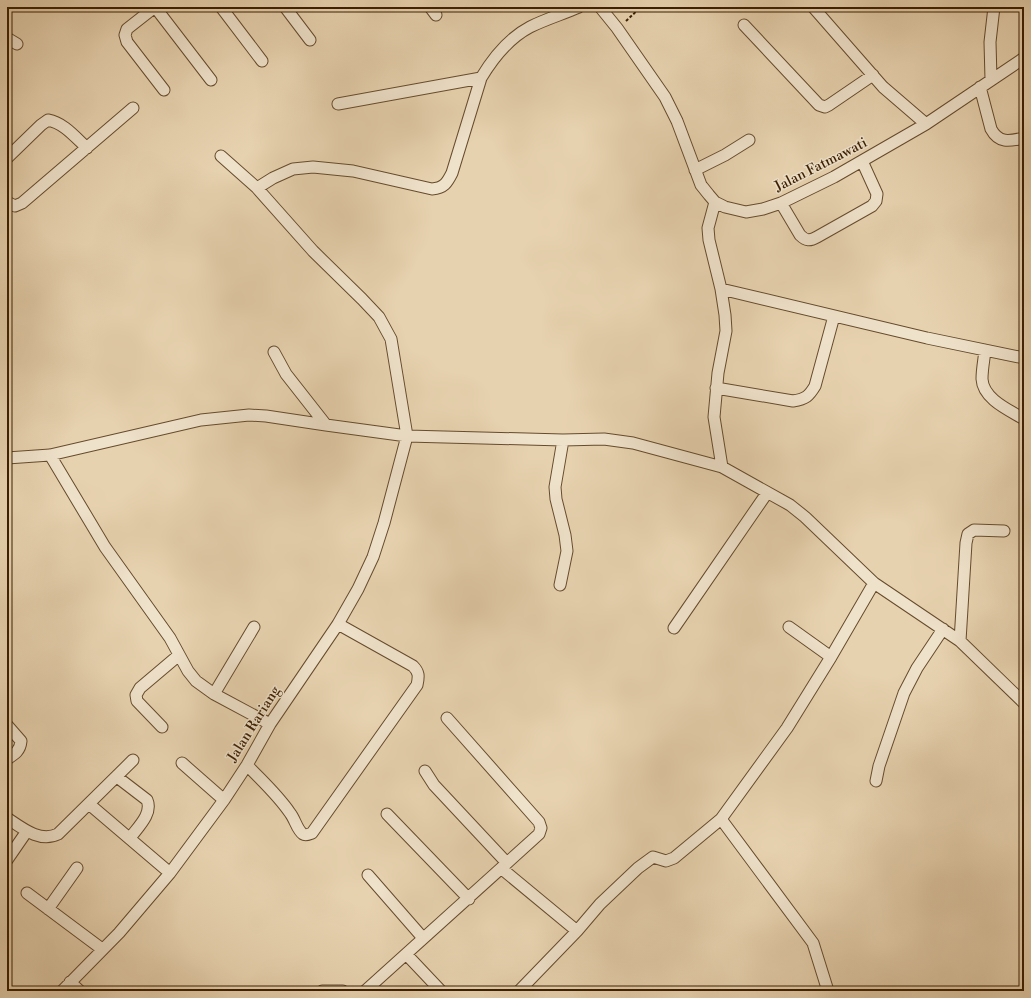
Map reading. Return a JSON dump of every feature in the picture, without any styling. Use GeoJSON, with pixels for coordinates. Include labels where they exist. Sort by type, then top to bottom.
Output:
{"type":"FeatureCollection","features":[{"type":"Feature","properties":{"kind":"street"},"geometry":{"type":"LineString","coordinates":[[164,90],[127,42],[125,35],[127,29],[155,7],[211,80]]}},
{"type":"Feature","properties":{"kind":"street"},"geometry":{"type":"LineString","coordinates":[[221,7],[262,61]]}},
{"type":"Feature","properties":{"kind":"street"},"geometry":{"type":"LineString","coordinates":[[284,7],[310,40]]}},
{"type":"Feature","properties":{"kind":"street"},"geometry":{"type":"LineString","coordinates":[[257,188],[273,178],[294,169],[313,167],[353,171],[432,189],[440,188],[445,185],[452,173],[481,78],[487,68],[502,49],[514,38],[530,28],[579,7]]}},
{"type":"Feature","properties":{"kind":"street","name":"Jalan Fatmawati"},"geometry":{"type":"LineString","coordinates":[[600,7],[617,28],[665,97],[677,121],[701,185],[715,202],[735,210],[746,212],[763,209],[781,203],[803,193],[862,161],[926,124],[1024,58]]}},
{"type":"Feature","properties":{"kind":"street"},"geometry":{"type":"LineString","coordinates":[[813,7],[883,87],[926,124]]}},
{"type":"Feature","properties":{"kind":"street"},"geometry":{"type":"LineString","coordinates":[[992,79],[990,42],[994,7]]}},
{"type":"Feature","properties":{"kind":"street"},"geometry":{"type":"LineString","coordinates":[[744,25],[819,105],[825,107],[829,105],[873,75]]}},
{"type":"Feature","properties":{"kind":"street"},"geometry":{"type":"LineString","coordinates":[[7,38],[17,44]]}},
{"type":"Feature","properties":{"kind":"street"},"geometry":{"type":"LineString","coordinates":[[338,104],[481,78]]}},
{"type":"Feature","properties":{"kind":"street"},"geometry":{"type":"LineString","coordinates":[[980,87],[994,135],[1002,140],[1024,138]]}},
{"type":"Feature","properties":{"kind":"street"},"geometry":{"type":"LineString","coordinates":[[7,202],[15,206],[22,204],[133,108]]}},
{"type":"Feature","properties":{"kind":"street"},"geometry":{"type":"LineString","coordinates":[[7,158],[48,120],[56,122],[65,128],[87,148]]}},
{"type":"Feature","properties":{"kind":"street"},"geometry":{"type":"LineString","coordinates":[[695,170],[725,155],[749,140]]}},
{"type":"Feature","properties":{"kind":"street"},"geometry":{"type":"LineString","coordinates":[[221,156],[257,188],[313,251],[379,317],[391,339],[407,436]]}},
{"type":"Feature","properties":{"kind":"street"},"geometry":{"type":"LineString","coordinates":[[781,203],[800,235],[804,239],[810,241],[817,238],[872,206],[876,200],[877,194],[862,161]]}},
{"type":"Feature","properties":{"kind":"street"},"geometry":{"type":"LineString","coordinates":[[715,202],[708,228],[709,240],[721,289],[726,331],[716,388],[714,416],[722,467]]}},
{"type":"Feature","properties":{"kind":"street"},"geometry":{"type":"LineString","coordinates":[[721,289],[927,338],[1024,358]]}},
{"type":"Feature","properties":{"kind":"street"},"geometry":{"type":"LineString","coordinates":[[716,388],[793,401],[802,400],[809,395],[815,386],[834,316]]}},
{"type":"Feature","properties":{"kind":"street"},"geometry":{"type":"LineString","coordinates":[[985,350],[982,380],[986,391],[994,400],[1024,419]]}},
{"type":"Feature","properties":{"kind":"street"},"geometry":{"type":"LineString","coordinates":[[274,352],[286,374],[326,426]]}},
{"type":"Feature","properties":{"kind":"street"},"geometry":{"type":"LineString","coordinates":[[7,458],[50,455],[201,420],[249,415],[266,416],[326,426],[407,436],[563,440],[604,439],[633,443],[722,467],[790,505],[805,517],[874,583],[960,641],[1024,703]]}},
{"type":"Feature","properties":{"kind":"street","name":"Jalan Rariang"},"geometry":{"type":"LineString","coordinates":[[62,991],[119,933],[170,873],[224,800],[270,724],[338,624],[358,589],[373,557],[384,523],[407,436]]}},
{"type":"Feature","properties":{"kind":"street"},"geometry":{"type":"LineString","coordinates":[[560,585],[567,551],[565,535],[556,499],[555,487],[563,440]]}},
{"type":"Feature","properties":{"kind":"street"},"geometry":{"type":"LineString","coordinates":[[50,455],[105,546],[170,638],[188,671],[196,681],[214,694],[270,724]]}},
{"type":"Feature","properties":{"kind":"street"},"geometry":{"type":"LineString","coordinates":[[674,628],[767,493]]}},
{"type":"Feature","properties":{"kind":"street"},"geometry":{"type":"LineString","coordinates":[[960,641],[966,543],[968,534],[974,530],[1004,530]]}},
{"type":"Feature","properties":{"kind":"street"},"geometry":{"type":"LineString","coordinates":[[518,991],[577,931],[600,904],[638,868],[653,857],[666,861],[674,858],[721,819],[787,728],[831,657],[874,583]]}},
{"type":"Feature","properties":{"kind":"street"},"geometry":{"type":"LineString","coordinates":[[247,764],[287,808],[299,830],[308,835],[312,833],[417,685],[419,676],[418,671],[413,666],[338,624]]}},
{"type":"Feature","properties":{"kind":"street"},"geometry":{"type":"LineString","coordinates":[[214,694],[254,627]]}},
{"type":"Feature","properties":{"kind":"street"},"geometry":{"type":"LineString","coordinates":[[789,627],[831,657]]}},
{"type":"Feature","properties":{"kind":"street"},"geometry":{"type":"LineString","coordinates":[[876,781],[879,766],[904,693],[917,668],[943,629]]}},
{"type":"Feature","properties":{"kind":"street"},"geometry":{"type":"LineString","coordinates":[[162,727],[137,701],[136,695],[140,688],[179,655]]}},
{"type":"Feature","properties":{"kind":"street"},"geometry":{"type":"LineString","coordinates":[[365,991],[423,938],[469,899],[539,834],[541,828],[539,822],[447,718]]}},
{"type":"Feature","properties":{"kind":"street"},"geometry":{"type":"LineString","coordinates":[[7,724],[21,741],[18,751],[7,759]]}},
{"type":"Feature","properties":{"kind":"street"},"geometry":{"type":"LineString","coordinates":[[7,818],[27,831],[51,838],[58,834],[134,760]]}},
{"type":"Feature","properties":{"kind":"street"},"geometry":{"type":"LineString","coordinates":[[182,763],[224,800]]}},
{"type":"Feature","properties":{"kind":"street"},"geometry":{"type":"LineString","coordinates":[[425,771],[434,785],[504,866],[577,931]]}},
{"type":"Feature","properties":{"kind":"street"},"geometry":{"type":"LineString","coordinates":[[117,777],[146,800],[149,805],[149,810],[145,817],[130,838]]}},
{"type":"Feature","properties":{"kind":"street"},"geometry":{"type":"LineString","coordinates":[[89,804],[170,873]]}},
{"type":"Feature","properties":{"kind":"street"},"geometry":{"type":"LineString","coordinates":[[387,814],[469,899]]}},
{"type":"Feature","properties":{"kind":"street"},"geometry":{"type":"LineString","coordinates":[[721,819],[813,943],[828,991]]}},
{"type":"Feature","properties":{"kind":"street"},"geometry":{"type":"LineString","coordinates":[[7,860],[27,831]]}},
{"type":"Feature","properties":{"kind":"street"},"geometry":{"type":"LineString","coordinates":[[48,909],[77,868]]}},
{"type":"Feature","properties":{"kind":"street"},"geometry":{"type":"LineString","coordinates":[[368,875],[423,938]]}},
{"type":"Feature","properties":{"kind":"street"},"geometry":{"type":"LineString","coordinates":[[27,893],[102,950]]}},
{"type":"Feature","properties":{"kind":"street"},"geometry":{"type":"LineString","coordinates":[[406,954],[441,991]]}},
{"type":"Feature","properties":{"kind":"street"},"geometry":{"type":"LineString","coordinates":[[70,982],[80,991]]}},
{"type":"Feature","properties":{"kind":"street"},"geometry":{"type":"LineString","coordinates":[[322,991],[343,991]]}},
{"type":"Feature","properties":{"kind":"path"},"geometry":{"type":"LineString","coordinates":[[617,28],[642,7]]}}]}
